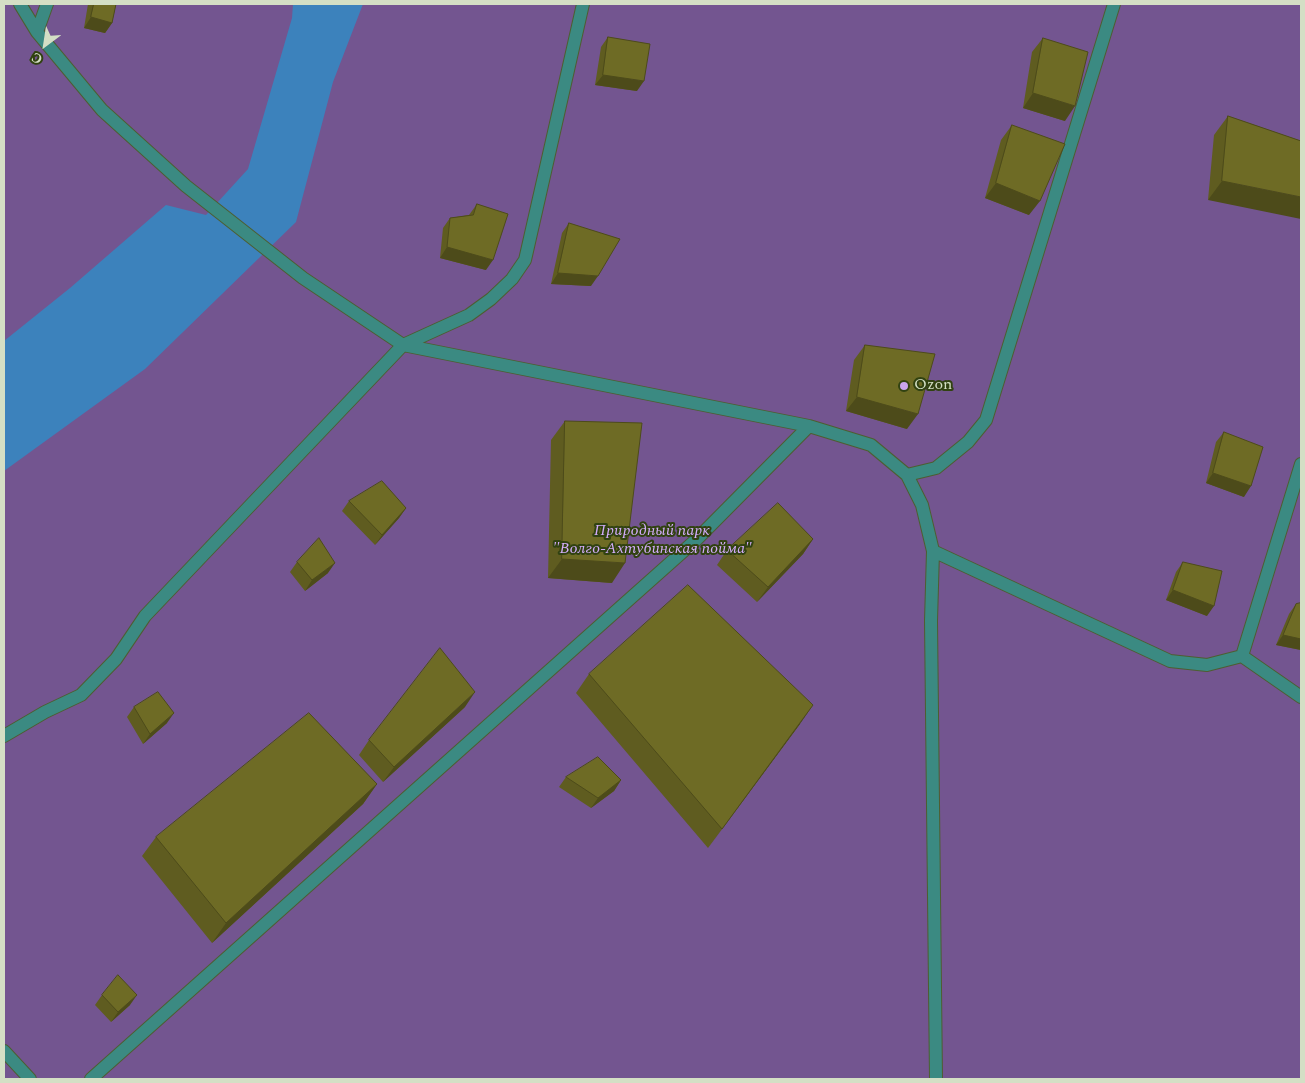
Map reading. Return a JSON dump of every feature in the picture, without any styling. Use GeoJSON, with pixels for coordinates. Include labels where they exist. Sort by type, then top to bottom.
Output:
{"type":"FeatureCollection","features":[{"type":"Feature","properties":{"kind":"street"},"geometry":{"type":"LineString","coordinates":[[20,4],[37,32],[102,110],[186,186],[303,278],[403,345],[809,426],[871,445],[907,475],[922,505],[933,551],[931,622],[936,1079]]}},
{"type":"Feature","properties":{"kind":"street"},"geometry":{"type":"LineString","coordinates":[[37,32],[47,4]]}},
{"type":"Feature","properties":{"kind":"street"},"geometry":{"type":"LineString","coordinates":[[4,736],[45,712],[81,695],[116,659],[145,616],[403,345],[469,314],[491,299],[512,279],[525,260],[582,4]]}},
{"type":"Feature","properties":{"kind":"street"},"geometry":{"type":"LineString","coordinates":[[907,475],[936,468],[968,442],[986,420],[1114,4]]}},
{"type":"Feature","properties":{"kind":"street"},"geometry":{"type":"LineString","coordinates":[[91,1079],[697,539],[809,426]]}},
{"type":"Feature","properties":{"kind":"street"},"geometry":{"type":"LineString","coordinates":[[1242,656],[1301,464]]}},
{"type":"Feature","properties":{"kind":"street"},"geometry":{"type":"LineString","coordinates":[[933,551],[1170,661],[1207,664],[1242,656],[1301,698]]}},
{"type":"Feature","properties":{"kind":"street"},"geometry":{"type":"LineString","coordinates":[[4,1051],[30,1079]]}},
{"type":"Feature","properties":{"kind":"green space","name":"Природный парк \"Волго-Ахтубинская пойма\""},"geometry":{"type":"Polygon","coordinates":[[[4,4],[1301,4],[1301,1079],[4,1079],[4,4]]]}},
{"type":"Feature","properties":{"kind":"water"},"geometry":{"type":"Polygon","coordinates":[[[293,4],[363,4],[333,82],[296,222],[145,369],[4,471],[4,341],[70,288],[166,205],[206,215],[248,169],[292,18],[293,4]]]}},
{"type":"Feature","properties":{"kind":"building"},"geometry":{"type":"Polygon","coordinates":[[[94,4],[116,4],[112,23],[91,17],[94,4]]]}},
{"type":"Feature","properties":{"kind":"building"},"geometry":{"type":"Polygon","coordinates":[[[608,37],[650,44],[644,81],[603,75],[608,37]]]}},
{"type":"Feature","properties":{"kind":"building"},"geometry":{"type":"Polygon","coordinates":[[[1043,38],[1088,52],[1075,106],[1033,93],[1043,38]]]}},
{"type":"Feature","properties":{"kind":"building"},"geometry":{"type":"Polygon","coordinates":[[[1228,116],[1301,141],[1301,197],[1222,181],[1228,116]]]}},
{"type":"Feature","properties":{"kind":"building"},"geometry":{"type":"Polygon","coordinates":[[[1012,125],[1065,144],[1040,201],[996,183],[1012,125]]]}},
{"type":"Feature","properties":{"kind":"building"},"geometry":{"type":"Polygon","coordinates":[[[477,204],[508,214],[493,260],[447,247],[450,218],[473,215],[477,204]]]}},
{"type":"Feature","properties":{"kind":"building"},"geometry":{"type":"Polygon","coordinates":[[[569,223],[620,239],[598,276],[558,273],[569,223]]]}},
{"type":"Feature","properties":{"kind":"building"},"geometry":{"type":"Polygon","coordinates":[[[865,345],[935,354],[918,414],[857,397],[865,345]]]}},
{"type":"Feature","properties":{"kind":"building"},"geometry":{"type":"Polygon","coordinates":[[[565,421],[642,423],[625,563],[562,559],[565,421]]]}},
{"type":"Feature","properties":{"kind":"building"},"geometry":{"type":"Polygon","coordinates":[[[1224,432],[1263,447],[1251,486],[1213,473],[1224,432]]]}},
{"type":"Feature","properties":{"kind":"building"},"geometry":{"type":"Polygon","coordinates":[[[382,481],[406,508],[382,535],[349,501],[382,481]]]}},
{"type":"Feature","properties":{"kind":"building"},"geometry":{"type":"Polygon","coordinates":[[[778,503],[813,539],[768,587],[727,550],[778,503]]]}},
{"type":"Feature","properties":{"kind":"building"},"geometry":{"type":"Polygon","coordinates":[[[319,538],[335,563],[312,580],[297,562],[319,538]]]}},
{"type":"Feature","properties":{"kind":"building"},"geometry":{"type":"Polygon","coordinates":[[[1183,562],[1222,571],[1214,606],[1173,590],[1183,562]]]}},
{"type":"Feature","properties":{"kind":"building"},"geometry":{"type":"Polygon","coordinates":[[[688,585],[813,705],[722,829],[589,674],[688,585]]]}},
{"type":"Feature","properties":{"kind":"building"},"geometry":{"type":"Polygon","coordinates":[[[1301,603],[1301,639],[1283,635],[1296,604],[1301,603]]]}},
{"type":"Feature","properties":{"kind":"building"},"geometry":{"type":"Polygon","coordinates":[[[440,648],[475,692],[394,767],[369,740],[440,648]]]}},
{"type":"Feature","properties":{"kind":"building"},"geometry":{"type":"Polygon","coordinates":[[[158,692],[174,713],[150,734],[134,707],[158,692]]]}},
{"type":"Feature","properties":{"kind":"building"},"geometry":{"type":"Polygon","coordinates":[[[309,713],[377,784],[226,923],[156,837],[309,713]]]}},
{"type":"Feature","properties":{"kind":"building"},"geometry":{"type":"Polygon","coordinates":[[[598,757],[621,780],[598,798],[566,777],[598,757]]]}},
{"type":"Feature","properties":{"kind":"building"},"geometry":{"type":"Polygon","coordinates":[[[118,975],[137,995],[118,1012],[102,995],[118,975]]]}},
{"type":"Feature","properties":{"kind":"place","name":"Ozon"},"geometry":{"type":"Point","coordinates":[904,386]}}]}
